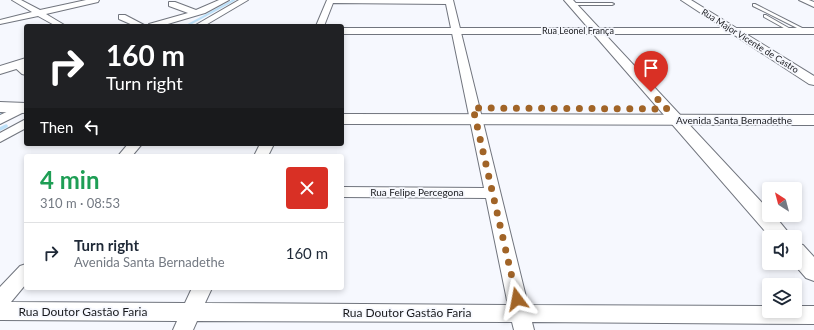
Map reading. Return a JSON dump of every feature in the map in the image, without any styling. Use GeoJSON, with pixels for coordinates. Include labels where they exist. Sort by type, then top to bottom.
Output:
{"type":"FeatureCollection","features":[{"type":"Feature","properties":{"kind":"main road","name":"Rua Leonel França"},"geometry":{"type":"LineString","coordinates":[[344,31],[810,31]]}},
{"type":"Feature","properties":{"kind":"main road"},"geometry":{"type":"LineString","coordinates":[[0,70],[23,66]]}},
{"type":"Feature","properties":{"kind":"main road","name":"Avenida Santa Bernadethe"},"geometry":{"type":"LineString","coordinates":[[344,108],[475,114]]}},
{"type":"Feature","properties":{"kind":"main road"},"geometry":{"type":"LineString","coordinates":[[1,116],[24,113]]}},
{"type":"Feature","properties":{"kind":"main road","name":"Avenida Santa Bernadethe"},"geometry":{"type":"LineString","coordinates":[[344,119],[475,114],[672,114],[814,120]]}},
{"type":"Feature","properties":{"kind":"street"},"geometry":{"type":"LineString","coordinates":[[16,0],[58,24]]}},
{"type":"Feature","properties":{"kind":"street"},"geometry":{"type":"LineString","coordinates":[[0,22],[95,0]]}},
{"type":"Feature","properties":{"kind":"street"},"geometry":{"type":"LineString","coordinates":[[159,24],[196,13],[225,0]]}},
{"type":"Feature","properties":{"kind":"street"},"geometry":{"type":"LineString","coordinates":[[202,24],[244,0]]}},
{"type":"Feature","properties":{"kind":"street","name":"Rua Major Vicente de Castro"},"geometry":{"type":"LineString","coordinates":[[685,0],[814,81]]}},
{"type":"Feature","properties":{"kind":"street"},"geometry":{"type":"LineString","coordinates":[[803,0],[814,5]]}},
{"type":"Feature","properties":{"kind":"street"},"geometry":{"type":"LineString","coordinates":[[321,24],[331,1],[449,1],[522,322]]}},
{"type":"Feature","properties":{"kind":"street"},"geometry":{"type":"LineString","coordinates":[[569,2],[776,230]]}},
{"type":"Feature","properties":{"kind":"street"},"geometry":{"type":"LineString","coordinates":[[172,4],[196,13]]}},
{"type":"Feature","properties":{"kind":"street"},"geometry":{"type":"LineString","coordinates":[[122,17],[138,24]]}},
{"type":"Feature","properties":{"kind":"street"},"geometry":{"type":"LineString","coordinates":[[0,138],[24,114]]}},
{"type":"Feature","properties":{"kind":"street"},"geometry":{"type":"LineString","coordinates":[[127,154],[133,146]]}},
{"type":"Feature","properties":{"kind":"street","name":"Rua Felipe Percegona"},"geometry":{"type":"LineString","coordinates":[[344,192],[492,193]]}},
{"type":"Feature","properties":{"kind":"street"},"geometry":{"type":"LineString","coordinates":[[802,259],[814,272]]}},
{"type":"Feature","properties":{"kind":"street"},"geometry":{"type":"LineString","coordinates":[[0,301],[24,273]]}},
{"type":"Feature","properties":{"kind":"street"},"geometry":{"type":"LineString","coordinates":[[187,321],[201,290]]}},
{"type":"Feature","properties":{"kind":"street","name":"Rua Doutor Gastão Faria"},"geometry":{"type":"LineString","coordinates":[[0,312],[187,321],[522,322],[814,315]]}},
{"type":"Feature","properties":{"kind":"lane"},"geometry":{"type":"LineString","coordinates":[[569,2],[612,4]]}},
{"type":"Feature","properties":{"kind":"lane"},"geometry":{"type":"LineString","coordinates":[[754,5],[810,31]]}},
{"type":"Feature","properties":{"kind":"lane"},"geometry":{"type":"LineString","coordinates":[[765,16],[792,31]]}},
{"type":"Feature","properties":{"kind":"waterway"},"geometry":{"type":"LineString","coordinates":[[190,24],[234,0]]}},
{"type":"Feature","properties":{"kind":"waterway"},"geometry":{"type":"LineString","coordinates":[[0,129],[6,126]]}},
{"type":"Feature","properties":{"kind":"route"},"geometry":{"type":"LineString","coordinates":[[517,299],[473,108],[667,109],[651,92]]}}]}
